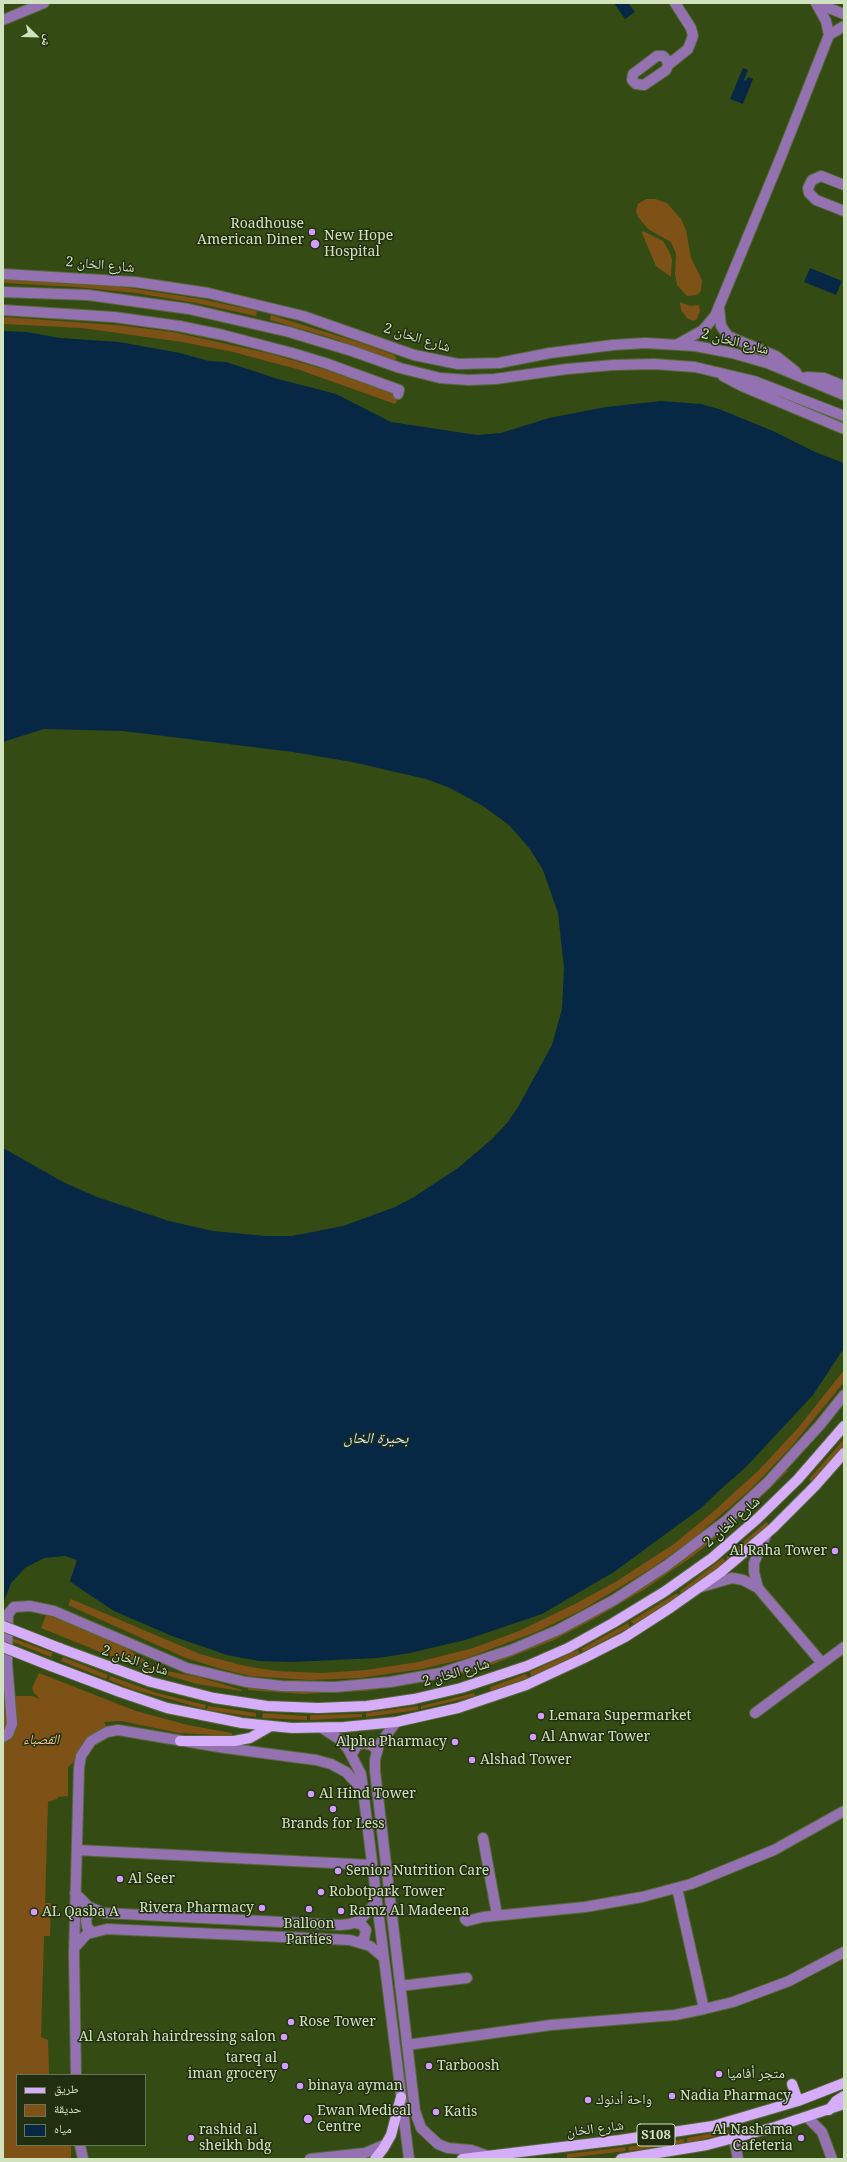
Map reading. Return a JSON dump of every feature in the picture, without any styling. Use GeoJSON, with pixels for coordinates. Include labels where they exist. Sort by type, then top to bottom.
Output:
{"type":"FeatureCollection","features":[{"type":"Feature","properties":{"kind":"main road","name":"شارع الخان 2"},"geometry":{"type":"LineString","coordinates":[[3,1626],[120,1672],[157,1684],[214,1698],[267,1706],[318,1708],[367,1706],[414,1699],[461,1688],[526,1666],[568,1648],[614,1623],[664,1592],[712,1558],[757,1520],[798,1479],[844,1426]]}},
{"type":"Feature","properties":{"kind":"main road"},"geometry":{"type":"LineString","coordinates":[[3,1647],[96,1684],[167,1708],[217,1719],[271,1726],[322,1728],[396,1722],[458,1708],[526,1685],[625,1637],[701,1587],[766,1535],[798,1504],[844,1453]]}},
{"type":"Feature","properties":{"kind":"main road"},"geometry":{"type":"LineString","coordinates":[[180,1741],[234,1741],[250,1738],[271,1726]]}},
{"type":"Feature","properties":{"kind":"main road"},"geometry":{"type":"LineString","coordinates":[[792,2084],[798,2101]]}},
{"type":"Feature","properties":{"kind":"main road","name":"شارع الخان"},"geometry":{"type":"LineString","coordinates":[[462,2159],[704,2127],[798,2101],[844,2084]]}},
{"type":"Feature","properties":{"kind":"main road"},"geometry":{"type":"LineString","coordinates":[[829,2110],[836,2100],[844,2096]]}},
{"type":"Feature","properties":{"kind":"main road"},"geometry":{"type":"LineString","coordinates":[[375,2159],[386,2144],[393,2129],[401,2097]]}},
{"type":"Feature","properties":{"kind":"main road","name":"S108"},"geometry":{"type":"LineString","coordinates":[[621,2159],[685,2149],[734,2138],[807,2117],[844,2104]]}},
{"type":"Feature","properties":{"kind":"street"},"geometry":{"type":"LineString","coordinates":[[3,20],[44,3]]}},
{"type":"Feature","properties":{"kind":"street"},"geometry":{"type":"LineString","coordinates":[[667,3],[685,25],[688,32],[686,43],[679,53]]}},
{"type":"Feature","properties":{"kind":"street"},"geometry":{"type":"LineString","coordinates":[[667,61],[690,45],[692,32],[675,3]]}},
{"type":"Feature","properties":{"kind":"street"},"geometry":{"type":"LineString","coordinates":[[816,3],[844,14]]}},
{"type":"Feature","properties":{"kind":"street"},"geometry":{"type":"LineString","coordinates":[[677,344],[703,330],[712,321],[719,308],[829,35],[826,21],[816,3]]}},
{"type":"Feature","properties":{"kind":"street"},"geometry":{"type":"LineString","coordinates":[[829,35],[844,26]]}},
{"type":"Feature","properties":{"kind":"street"},"geometry":{"type":"LineString","coordinates":[[844,185],[821,176],[812,180],[808,188],[809,193],[816,200],[844,211]]}},
{"type":"Feature","properties":{"kind":"street","name":"شارع الخان 2"},"geometry":{"type":"LineString","coordinates":[[3,274],[135,282],[208,293],[303,316],[430,360],[458,364],[485,365],[558,351],[613,345],[677,344],[714,349],[744,356],[844,395]]}},
{"type":"Feature","properties":{"kind":"street"},"geometry":{"type":"LineString","coordinates":[[3,292],[88,295],[189,309],[302,335],[400,368],[427,375],[454,379],[481,380],[582,367],[636,364],[675,365],[715,371],[754,381],[844,416]]}},
{"type":"Feature","properties":{"kind":"street"},"geometry":{"type":"LineString","coordinates":[[719,308],[721,326],[728,336],[776,356],[790,366],[802,378],[824,378],[844,386]]}},
{"type":"Feature","properties":{"kind":"street"},"geometry":{"type":"LineString","coordinates":[[3,310],[114,317],[180,326],[223,335],[273,347],[325,363],[399,390],[398,394]]}},
{"type":"Feature","properties":{"kind":"street"},"geometry":{"type":"LineString","coordinates":[[400,368],[406,352]]}},
{"type":"Feature","properties":{"kind":"street"},"geometry":{"type":"LineString","coordinates":[[427,375],[430,360]]}},
{"type":"Feature","properties":{"kind":"street"},"geometry":{"type":"LineString","coordinates":[[715,371],[744,387],[844,429]]}},
{"type":"Feature","properties":{"kind":"street"},"geometry":{"type":"LineString","coordinates":[[3,1737],[10,1731],[12,1724],[7,1663],[8,1614],[14,1607],[30,1606],[54,1611],[187,1668],[246,1682],[288,1686],[335,1687],[390,1682],[441,1673],[511,1650],[558,1630],[614,1600],[666,1566],[727,1520],[767,1483],[820,1425],[844,1395]]}},
{"type":"Feature","properties":{"kind":"street"},"geometry":{"type":"LineString","coordinates":[[758,1588],[754,1572],[754,1563],[766,1535]]}},
{"type":"Feature","properties":{"kind":"street"},"geometry":{"type":"LineString","coordinates":[[701,1587],[732,1578],[743,1580],[758,1588],[822,1663]]}},
{"type":"Feature","properties":{"kind":"street"},"geometry":{"type":"LineString","coordinates":[[755,1713],[844,1647]]}},
{"type":"Feature","properties":{"kind":"street"},"geometry":{"type":"LineString","coordinates":[[396,1722],[383,1738],[377,1753],[375,1771],[415,2111],[424,2132],[438,2144],[448,2148],[477,2152],[488,2156]]}},
{"type":"Feature","properties":{"kind":"street"},"geometry":{"type":"LineString","coordinates":[[322,1728],[339,1739],[352,1754],[361,1774],[409,2159]]}},
{"type":"Feature","properties":{"kind":"street"},"geometry":{"type":"LineString","coordinates":[[76,2074],[74,1948],[80,1762],[84,1751],[91,1741],[106,1732],[118,1730],[180,1741],[324,1762],[346,1772],[362,1789]]}},
{"type":"Feature","properties":{"kind":"street"},"geometry":{"type":"LineString","coordinates":[[352,1754],[357,1745],[364,1743],[374,1746],[377,1753]]}},
{"type":"Feature","properties":{"kind":"street"},"geometry":{"type":"LineString","coordinates":[[465,1919],[467,1921],[472,1918],[497,1915],[585,1907],[626,1900],[677,1888],[738,1866],[774,1850],[844,1811]]}},
{"type":"Feature","properties":{"kind":"street"},"geometry":{"type":"LineString","coordinates":[[483,1838],[497,1915]]}},
{"type":"Feature","properties":{"kind":"street"},"geometry":{"type":"LineString","coordinates":[[77,1850],[372,1865]]}},
{"type":"Feature","properties":{"kind":"street"},"geometry":{"type":"LineString","coordinates":[[677,1888],[704,2009]]}},
{"type":"Feature","properties":{"kind":"street"},"geometry":{"type":"LineString","coordinates":[[75,1893],[81,1900],[93,1909],[110,1913],[340,1925],[355,1923],[361,1924],[366,1930],[364,1939],[360,1942]]}},
{"type":"Feature","properties":{"kind":"street"},"geometry":{"type":"LineString","coordinates":[[355,1923],[365,1916],[376,1902]]}},
{"type":"Feature","properties":{"kind":"street"},"geometry":{"type":"LineString","coordinates":[[92,1932],[87,1927],[86,1920],[88,1914],[93,1909]]}},
{"type":"Feature","properties":{"kind":"street"},"geometry":{"type":"LineString","coordinates":[[74,1948],[84,1937],[92,1932],[107,1929],[360,1942],[375,1949],[383,1957]]}},
{"type":"Feature","properties":{"kind":"street"},"geometry":{"type":"LineString","coordinates":[[407,2045],[551,2025],[675,2015],[704,2009],[747,1997],[789,1981],[844,1952]]}},
{"type":"Feature","properties":{"kind":"street"},"geometry":{"type":"LineString","coordinates":[[400,1986],[467,1978]]}},
{"type":"Feature","properties":{"kind":"street"},"geometry":{"type":"LineString","coordinates":[[807,2117],[822,2132],[832,2159]]}},
{"type":"Feature","properties":{"kind":"street"},"geometry":{"type":"LineString","coordinates":[[734,2138],[738,2159]]}},
{"type":"Feature","properties":{"kind":"street"},"geometry":{"type":"LineString","coordinates":[[310,2159],[368,2152],[386,2144]]}},
{"type":"Feature","properties":{"kind":"street"},"geometry":{"type":"LineString","coordinates":[[80,2146],[83,2159]]}},
{"type":"Feature","properties":{"kind":"green space"},"geometry":{"type":"Polygon","coordinates":[[[646,199],[655,199],[667,203],[681,219],[686,230],[691,258],[702,280],[701,291],[697,295],[687,296],[677,285],[675,274],[676,254],[671,242],[648,229],[638,217],[636,210],[638,204],[646,199]]]}},
{"type":"Feature","properties":{"kind":"green space"},"geometry":{"type":"Polygon","coordinates":[[[643,231],[663,241],[672,259],[671,277],[656,266],[642,233],[643,231]]]}},
{"type":"Feature","properties":{"kind":"green space"},"geometry":{"type":"Polygon","coordinates":[[[3,278],[116,286],[201,299],[257,311],[256,316],[196,303],[136,293],[76,287],[3,283],[3,278]]]}},
{"type":"Feature","properties":{"kind":"green space"},"geometry":{"type":"Polygon","coordinates":[[[680,302],[690,306],[699,305],[700,311],[697,319],[693,321],[687,318],[681,310],[680,302]]]}},
{"type":"Feature","properties":{"kind":"green space"},"geometry":{"type":"Polygon","coordinates":[[[271,315],[364,344],[394,355],[397,359],[394,360],[332,338],[270,320],[271,315]]]}},
{"type":"Feature","properties":{"kind":"green space"},"geometry":{"type":"Polygon","coordinates":[[[3,317],[116,325],[173,332],[271,354],[323,369],[399,396],[395,404],[297,369],[233,352],[182,342],[82,328],[3,324],[3,317]]]}},
{"type":"Feature","properties":{"kind":"green space"},"geometry":{"type":"Polygon","coordinates":[[[844,1370],[844,1382],[791,1447],[751,1489],[694,1538],[652,1568],[580,1611],[536,1632],[467,1658],[422,1669],[360,1678],[309,1680],[250,1676],[186,1658],[68,1605],[71,1599],[200,1654],[245,1666],[276,1671],[322,1673],[366,1670],[418,1662],[473,1648],[519,1631],[575,1604],[617,1581],[674,1544],[714,1511],[759,1470],[798,1428],[844,1370]]]}},
{"type":"Feature","properties":{"kind":"green space"},"geometry":{"type":"Polygon","coordinates":[[[844,1439],[844,1445],[812,1482],[809,1479],[844,1439]]]}},
{"type":"Feature","properties":{"kind":"green space"},"geometry":{"type":"Polygon","coordinates":[[[785,1469],[788,1471],[728,1528],[693,1556],[645,1589],[594,1619],[554,1640],[483,1668],[482,1663],[631,1594],[785,1469]]]}},
{"type":"Feature","properties":{"kind":"green space"},"geometry":{"type":"Polygon","coordinates":[[[766,1522],[769,1525],[728,1560],[726,1557],[766,1522]]]}},
{"type":"Feature","properties":{"kind":"green space"},"geometry":{"type":"Polygon","coordinates":[[[723,1558],[726,1562],[682,1594],[680,1591],[723,1558]]]}},
{"type":"Feature","properties":{"kind":"green space"},"geometry":{"type":"Polygon","coordinates":[[[677,1593],[679,1596],[634,1625],[631,1621],[677,1593]]]}},
{"type":"Feature","properties":{"kind":"green space"},"geometry":{"type":"Polygon","coordinates":[[[46,1615],[64,1620],[121,1645],[151,1664],[115,1658],[41,1628],[46,1615]]]}},
{"type":"Feature","properties":{"kind":"green space"},"geometry":{"type":"Polygon","coordinates":[[[628,1623],[630,1627],[583,1652],[581,1649],[628,1623]]]}},
{"type":"Feature","properties":{"kind":"green space"},"geometry":{"type":"Polygon","coordinates":[[[10,1637],[53,1653],[51,1657],[13,1642],[10,1637]]]}},
{"type":"Feature","properties":{"kind":"green space"},"geometry":{"type":"Polygon","coordinates":[[[578,1650],[580,1654],[531,1677],[530,1672],[578,1650]]]}},
{"type":"Feature","properties":{"kind":"green space"},"geometry":{"type":"Polygon","coordinates":[[[63,1657],[108,1675],[106,1679],[61,1661],[63,1657]]]}},
{"type":"Feature","properties":{"kind":"green space"},"geometry":{"type":"Polygon","coordinates":[[[133,1665],[199,1677],[242,1690],[197,1684],[133,1665]]]}},
{"type":"Feature","properties":{"kind":"green space"},"geometry":{"type":"Polygon","coordinates":[[[471,1667],[473,1671],[444,1678],[367,1691],[302,1694],[248,1690],[249,1684],[306,1690],[471,1667]]]}},
{"type":"Feature","properties":{"kind":"green space","name":"القصباء"},"geometry":{"type":"Polygon","coordinates":[[[39,1673],[136,1711],[188,1725],[232,1733],[233,1736],[179,1733],[121,1721],[104,1722],[106,1726],[85,1741],[78,1751],[74,1762],[68,1767],[68,1796],[58,1797],[57,1799],[48,1802],[45,1903],[51,1903],[50,1936],[44,1936],[41,2037],[48,2040],[49,2074],[16,2074],[16,2146],[71,2146],[71,2159],[3,2159],[3,1696],[32,1696],[40,1699],[34,1693],[32,1688],[39,1673]]]}},
{"type":"Feature","properties":{"kind":"green space"},"geometry":{"type":"Polygon","coordinates":[[[526,1674],[528,1678],[491,1691],[490,1687],[526,1674]]]}},
{"type":"Feature","properties":{"kind":"green space"},"geometry":{"type":"Polygon","coordinates":[[[110,1676],[157,1693],[206,1705],[205,1709],[132,1689],[109,1680],[110,1676]]]}},
{"type":"Feature","properties":{"kind":"green space"},"geometry":{"type":"Polygon","coordinates":[[[474,1693],[475,1696],[421,1709],[421,1706],[474,1693]]]}},
{"type":"Feature","properties":{"kind":"green space"},"geometry":{"type":"Polygon","coordinates":[[[208,1706],[256,1713],[256,1717],[207,1710],[208,1706]]]}},
{"type":"Feature","properties":{"kind":"green space"},"geometry":{"type":"Polygon","coordinates":[[[418,1706],[418,1710],[366,1717],[366,1713],[418,1706]]]}},
{"type":"Feature","properties":{"kind":"green space"},"geometry":{"type":"Polygon","coordinates":[[[263,1713],[307,1716],[307,1720],[262,1718],[263,1713]]]}},
{"type":"Feature","properties":{"kind":"green space"},"geometry":{"type":"Polygon","coordinates":[[[362,1714],[362,1717],[310,1720],[310,1715],[362,1714]]]}},
{"type":"Feature","properties":{"kind":"green space"},"geometry":{"type":"Polygon","coordinates":[[[728,2130],[729,2133],[687,2143],[687,2138],[728,2130]]]}},
{"type":"Feature","properties":{"kind":"green space"},"geometry":{"type":"Polygon","coordinates":[[[684,2139],[684,2143],[629,2151],[628,2147],[684,2139]]]}},
{"type":"Feature","properties":{"kind":"green space"},"geometry":{"type":"Polygon","coordinates":[[[625,2147],[626,2151],[567,2158],[567,2154],[625,2147]]]}},
{"type":"Feature","properties":{"kind":"water"},"geometry":{"type":"Polygon","coordinates":[[[614,3],[628,3],[635,12],[625,19],[614,3]]]}},
{"type":"Feature","properties":{"kind":"water"},"geometry":{"type":"Polygon","coordinates":[[[743,68],[748,70],[744,80],[746,81],[748,77],[753,79],[743,104],[730,99],[743,68]]]}},
{"type":"Feature","properties":{"kind":"water"},"geometry":{"type":"Polygon","coordinates":[[[810,268],[842,281],[836,295],[804,282],[810,268]]]}},
{"type":"Feature","properties":{"kind":"water","name":"بحيرة الخان"},"geometry":{"type":"Polygon","coordinates":[[[3,331],[26,332],[60,338],[119,342],[180,353],[209,361],[226,362],[278,379],[336,394],[391,422],[477,435],[501,433],[549,418],[606,407],[661,401],[701,404],[719,409],[773,431],[815,452],[844,463],[844,1348],[813,1395],[746,1467],[701,1508],[614,1572],[542,1614],[465,1640],[410,1653],[378,1658],[292,1662],[259,1661],[227,1655],[172,1636],[114,1611],[70,1581],[77,1560],[65,1556],[44,1558],[25,1568],[11,1583],[3,1604],[3,1148],[65,1183],[97,1197],[169,1221],[213,1231],[266,1236],[292,1236],[343,1226],[395,1207],[414,1197],[458,1168],[492,1139],[507,1123],[518,1107],[552,1045],[562,1009],[564,968],[558,913],[543,870],[530,849],[509,825],[483,806],[450,788],[426,779],[352,762],[293,752],[123,731],[44,729],[3,742],[3,331]]]}},
{"type":"Feature","properties":{"kind":"place","name":"Roadhouse American Diner"},"geometry":{"type":"Point","coordinates":[312,232]}},
{"type":"Feature","properties":{"kind":"place","name":"New Hope Hospital"},"geometry":{"type":"Point","coordinates":[315,244]}},
{"type":"Feature","properties":{"kind":"place","name":"Al Raha Tower"},"geometry":{"type":"Point","coordinates":[835,1551]}},
{"type":"Feature","properties":{"kind":"place","name":"Lemara Supermarket"},"geometry":{"type":"Point","coordinates":[541,1716]}},
{"type":"Feature","properties":{"kind":"place","name":"Al Anwar Tower"},"geometry":{"type":"Point","coordinates":[533,1737]}},
{"type":"Feature","properties":{"kind":"place","name":"Alpha Pharmacy"},"geometry":{"type":"Point","coordinates":[455,1742]}},
{"type":"Feature","properties":{"kind":"place","name":"Alshad Tower"},"geometry":{"type":"Point","coordinates":[472,1760]}},
{"type":"Feature","properties":{"kind":"place","name":"Al Hind Tower"},"geometry":{"type":"Point","coordinates":[311,1794]}},
{"type":"Feature","properties":{"kind":"place","name":"Brands for Less"},"geometry":{"type":"Point","coordinates":[333,1809]}},
{"type":"Feature","properties":{"kind":"place","name":"Senior Nutrition Care"},"geometry":{"type":"Point","coordinates":[338,1871]}},
{"type":"Feature","properties":{"kind":"place","name":"Al Seer"},"geometry":{"type":"Point","coordinates":[120,1879]}},
{"type":"Feature","properties":{"kind":"place","name":"Robotpark Tower"},"geometry":{"type":"Point","coordinates":[321,1892]}},
{"type":"Feature","properties":{"kind":"place","name":"Rivera Pharmacy"},"geometry":{"type":"Point","coordinates":[262,1908]}},
{"type":"Feature","properties":{"kind":"place","name":"Balloon Parties"},"geometry":{"type":"Point","coordinates":[309,1909]}},
{"type":"Feature","properties":{"kind":"place","name":"Ramz Al Madeena"},"geometry":{"type":"Point","coordinates":[341,1911]}},
{"type":"Feature","properties":{"kind":"place","name":"AL Qasba A"},"geometry":{"type":"Point","coordinates":[34,1912]}},
{"type":"Feature","properties":{"kind":"place","name":"Rose Tower"},"geometry":{"type":"Point","coordinates":[291,2022]}},
{"type":"Feature","properties":{"kind":"place","name":"Al Astorah hairdressing salon"},"geometry":{"type":"Point","coordinates":[284,2037]}},
{"type":"Feature","properties":{"kind":"place","name":"tareq al iman grocery"},"geometry":{"type":"Point","coordinates":[285,2066]}},
{"type":"Feature","properties":{"kind":"place","name":"Tarboosh"},"geometry":{"type":"Point","coordinates":[429,2066]}},
{"type":"Feature","properties":{"kind":"place","name":"متجر أفاميا"},"geometry":{"type":"Point","coordinates":[719,2074]}},
{"type":"Feature","properties":{"kind":"place","name":"binaya ayman"},"geometry":{"type":"Point","coordinates":[300,2086]}},
{"type":"Feature","properties":{"kind":"place","name":"Nadia Pharmacy"},"geometry":{"type":"Point","coordinates":[672,2096]}},
{"type":"Feature","properties":{"kind":"place","name":"واحة أدنوك"},"geometry":{"type":"Point","coordinates":[588,2100]}},
{"type":"Feature","properties":{"kind":"place","name":"Katis"},"geometry":{"type":"Point","coordinates":[436,2112]}},
{"type":"Feature","properties":{"kind":"place","name":"Ewan Medical Centre"},"geometry":{"type":"Point","coordinates":[308,2119]}},
{"type":"Feature","properties":{"kind":"place","name":"rashid al sheikh bdg"},"geometry":{"type":"Point","coordinates":[191,2138]}},
{"type":"Feature","properties":{"kind":"place","name":"Al Nashama Cafeteria"},"geometry":{"type":"Point","coordinates":[801,2138]}}]}
